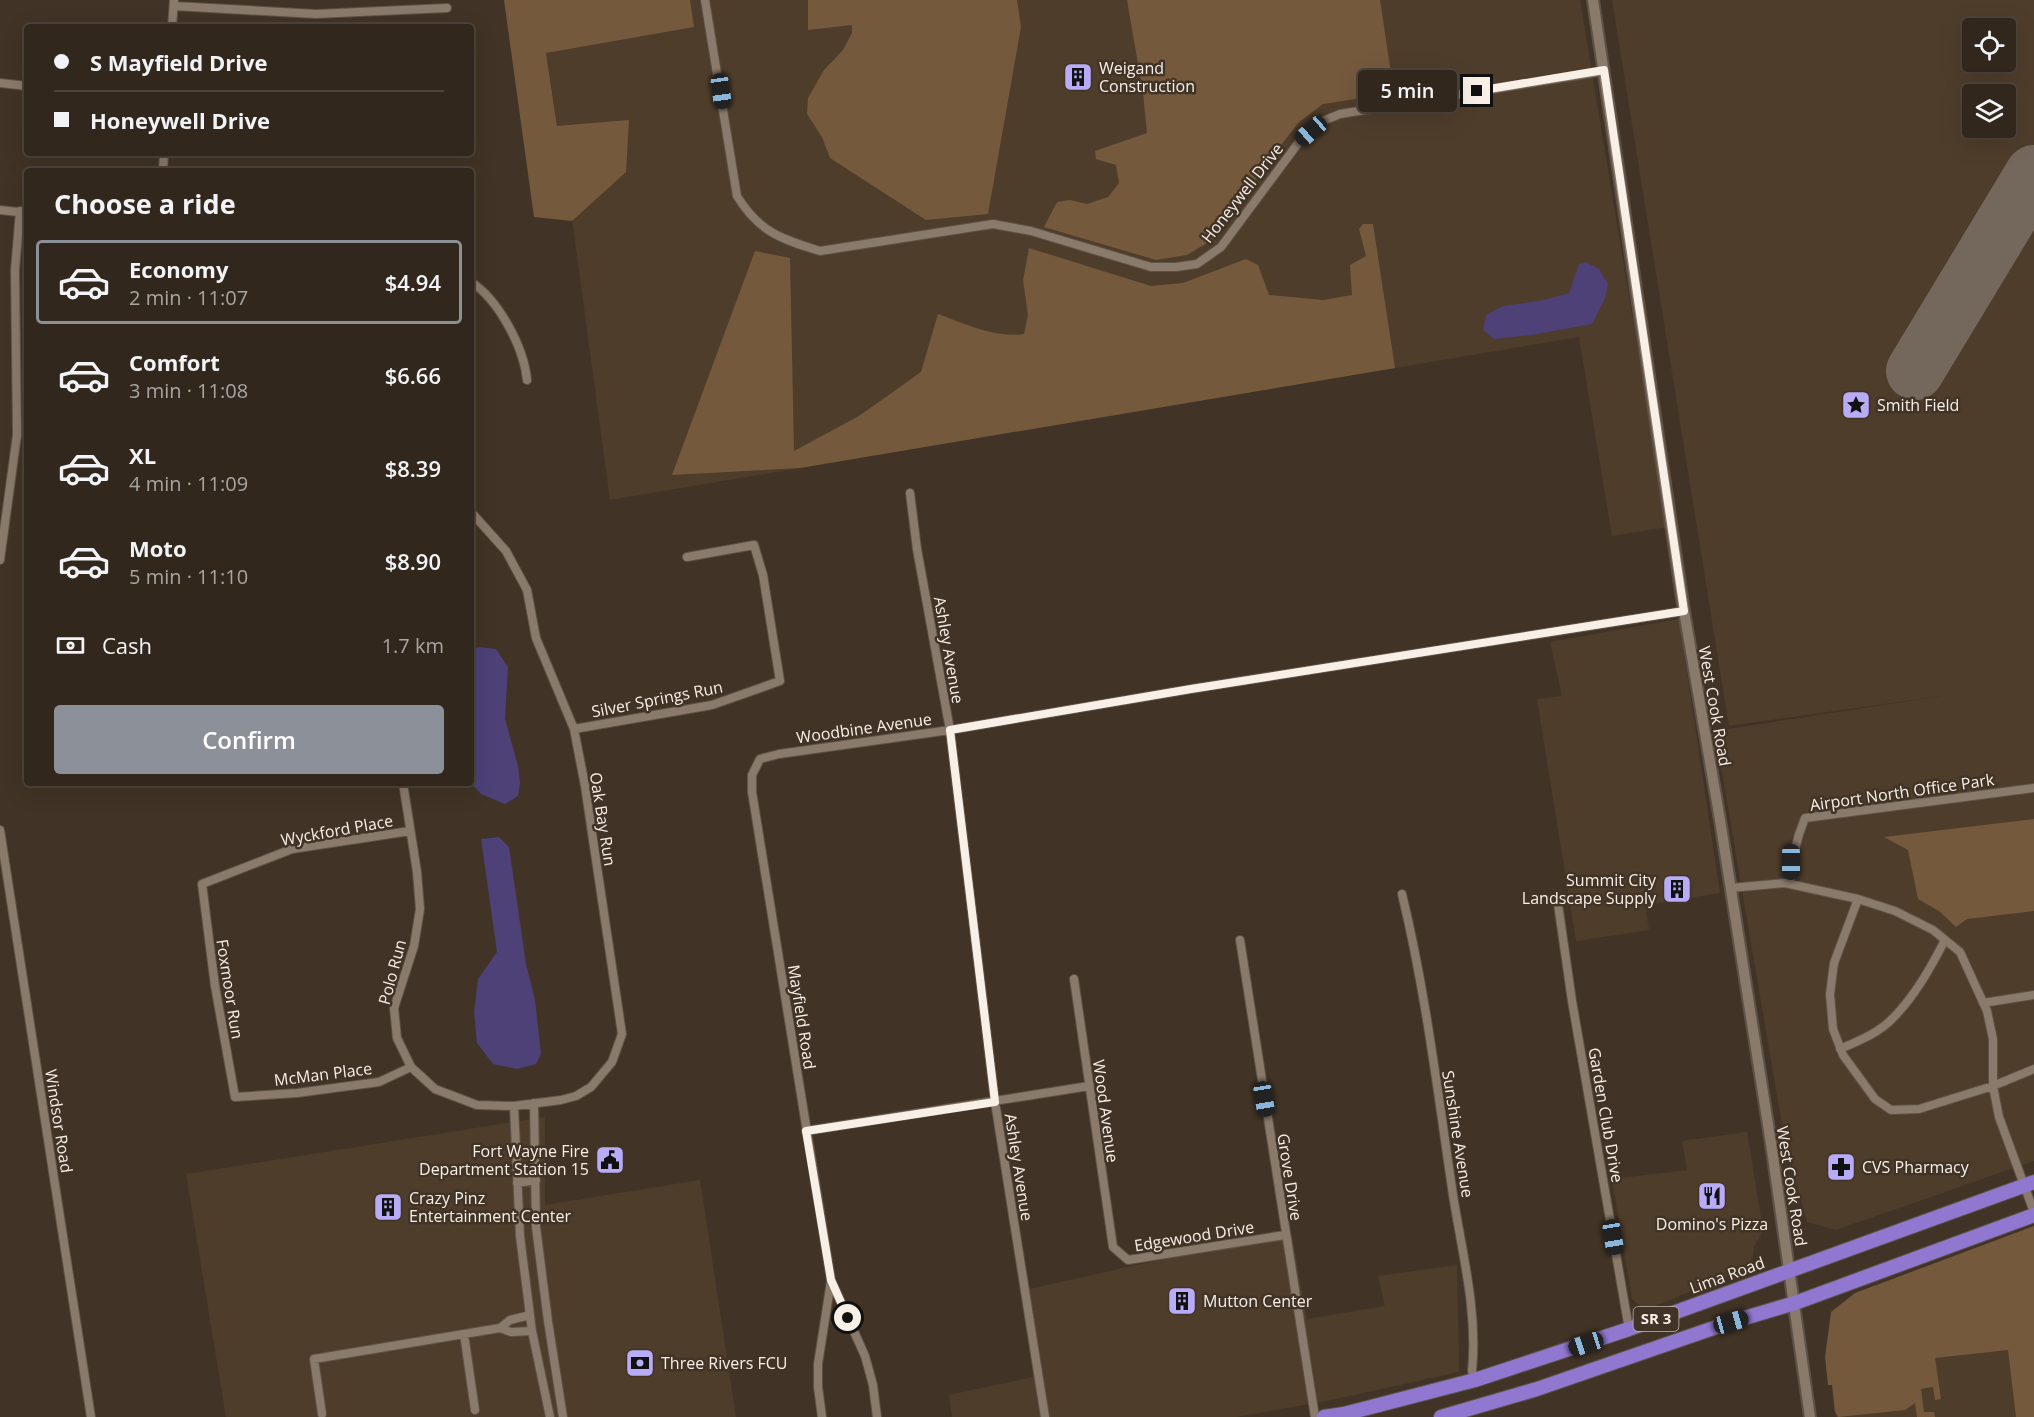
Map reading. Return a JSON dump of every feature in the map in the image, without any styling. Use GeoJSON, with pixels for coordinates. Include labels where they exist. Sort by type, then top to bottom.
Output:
{"type":"FeatureCollection","features":[{"type":"Feature","properties":{"kind":"highway","name":"Lima Road"},"geometry":{"type":"LineString","coordinates":[[1324,1417],[1344,1414],[1475,1380],[1629,1329],[2029,1184]]}},
{"type":"Feature","properties":{"kind":"highway","name":"SR 3"},"geometry":{"type":"LineString","coordinates":[[1441,1417],[1462,1415],[1731,1322],[1795,1303],[2034,1214]]}},
{"type":"Feature","properties":{"kind":"main road","name":"West Cook Road"},"geometry":{"type":"LineString","coordinates":[[1593,0],[1684,611],[1720,820],[1795,1303],[1810,1417]]}},
{"type":"Feature","properties":{"kind":"street","name":"Honeywell Drive"},"geometry":{"type":"LineString","coordinates":[[705,0],[737,196],[748,213],[772,234],[820,251],[993,224],[1031,231],[1151,267],[1197,264],[1221,247],[1299,142],[1323,121],[1340,114],[1604,70]]}},
{"type":"Feature","properties":{"kind":"street"},"geometry":{"type":"LineString","coordinates":[[172,24],[174,3],[316,14],[447,8]]}},
{"type":"Feature","properties":{"kind":"street"},"geometry":{"type":"LineString","coordinates":[[0,83],[24,86]]}},
{"type":"Feature","properties":{"kind":"street"},"geometry":{"type":"LineString","coordinates":[[0,210],[24,212],[15,270],[17,435],[0,560]]}},
{"type":"Feature","properties":{"kind":"street"},"geometry":{"type":"LineString","coordinates":[[474,285],[503,315],[525,366],[527,380]]}},
{"type":"Feature","properties":{"kind":"street","name":"Ashley Avenue"},"geometry":{"type":"LineString","coordinates":[[910,493],[917,549],[950,730],[995,1102],[1045,1417]]}},
{"type":"Feature","properties":{"kind":"street","name":"Oak Bay Run"},"geometry":{"type":"LineString","coordinates":[[474,522],[506,551],[527,590],[536,638],[574,729],[585,786],[622,1034],[612,1062],[591,1087],[576,1096],[534,1103]]}},
{"type":"Feature","properties":{"kind":"street","name":"Silver Springs Run"},"geometry":{"type":"LineString","coordinates":[[574,729],[712,705],[780,681],[763,575],[754,545],[687,557]]}},
{"type":"Feature","properties":{"kind":"street","name":"Woodbine Avenue"},"geometry":{"type":"LineString","coordinates":[[760,759],[779,754],[950,730],[1191,689],[1684,611]]}},
{"type":"Feature","properties":{"kind":"street","name":"Mayfield Road"},"geometry":{"type":"LineString","coordinates":[[760,759],[752,775],[752,792],[831,1280]]}},
{"type":"Feature","properties":{"kind":"street","name":"Polo Run"},"geometry":{"type":"LineString","coordinates":[[403,786],[417,872],[420,909],[414,946],[394,1008],[397,1038],[411,1066],[435,1089],[477,1105],[514,1106],[534,1103]]}},
{"type":"Feature","properties":{"kind":"street","name":"Airport North Office Park"},"geometry":{"type":"LineString","coordinates":[[1790,884],[1795,842],[1805,818],[2034,788]]}},
{"type":"Feature","properties":{"kind":"street","name":"Windsor Road"},"geometry":{"type":"LineString","coordinates":[[0,830],[91,1417]]}},
{"type":"Feature","properties":{"kind":"street","name":"Wyckford Place"},"geometry":{"type":"LineString","coordinates":[[202,884],[292,849],[410,831]]}},
{"type":"Feature","properties":{"kind":"street"},"geometry":{"type":"LineString","coordinates":[[1730,888],[1785,883],[1858,898],[1895,911],[1933,930],[1960,952],[1983,1003],[1993,1039],[1993,1086],[1999,1117],[2029,1184],[2034,1214]]}},
{"type":"Feature","properties":{"kind":"street","name":"Foxmoor Run"},"geometry":{"type":"LineString","coordinates":[[202,884],[215,986],[235,1097]]}},
{"type":"Feature","properties":{"kind":"street","name":"Sunshine Avenue"},"geometry":{"type":"LineString","coordinates":[[1402,894],[1416,954],[1468,1274],[1472,1371],[1475,1380]]}},
{"type":"Feature","properties":{"kind":"street"},"geometry":{"type":"LineString","coordinates":[[1858,898],[1832,969],[1830,994],[1833,1029],[1840,1049],[1849,1065],[1875,1099],[1891,1110],[1919,1109],[1993,1086],[2034,1069]]}},
{"type":"Feature","properties":{"kind":"street","name":"Garden Club Drive"},"geometry":{"type":"LineString","coordinates":[[1558,904],[1572,1001],[1629,1329]]}},
{"type":"Feature","properties":{"kind":"street","name":"Grove Drive"},"geometry":{"type":"LineString","coordinates":[[1240,940],[1315,1417]]}},
{"type":"Feature","properties":{"kind":"street"},"geometry":{"type":"LineString","coordinates":[[1840,1049],[1864,1039],[1893,1019],[1925,978],[1945,940]]}},
{"type":"Feature","properties":{"kind":"street","name":"Wood Avenue"},"geometry":{"type":"LineString","coordinates":[[1074,979],[1113,1247]]}},
{"type":"Feature","properties":{"kind":"street"},"geometry":{"type":"LineString","coordinates":[[1983,1003],[2034,995]]}},
{"type":"Feature","properties":{"kind":"street","name":"McMan Place"},"geometry":{"type":"LineString","coordinates":[[235,1097],[297,1093],[379,1082],[411,1066]]}},
{"type":"Feature","properties":{"kind":"street"},"geometry":{"type":"LineString","coordinates":[[806,1131],[1089,1086]]}},
{"type":"Feature","properties":{"kind":"street"},"geometry":{"type":"LineString","coordinates":[[534,1103],[536,1227],[563,1417]]}},
{"type":"Feature","properties":{"kind":"street"},"geometry":{"type":"LineString","coordinates":[[514,1106],[520,1236],[532,1331],[550,1417]]}},
{"type":"Feature","properties":{"kind":"street"},"geometry":{"type":"LineString","coordinates":[[517,1183],[536,1180]]}},
{"type":"Feature","properties":{"kind":"street","name":"Edgewood Drive"},"geometry":{"type":"LineString","coordinates":[[1113,1247],[1128,1260],[1285,1235]]}},
{"type":"Feature","properties":{"kind":"street"},"geometry":{"type":"LineString","coordinates":[[822,1417],[818,1364],[831,1280]]}},
{"type":"Feature","properties":{"kind":"street"},"geometry":{"type":"LineString","coordinates":[[831,1280],[865,1356],[873,1385],[877,1417]]}},
{"type":"Feature","properties":{"kind":"street"},"geometry":{"type":"LineString","coordinates":[[322,1414],[314,1359],[500,1328],[510,1320],[530,1315]]}},
{"type":"Feature","properties":{"kind":"street"},"geometry":{"type":"LineString","coordinates":[[500,1328],[511,1332],[532,1331]]}},
{"type":"Feature","properties":{"kind":"street"},"geometry":{"type":"LineString","coordinates":[[464,1334],[475,1410]]}},
{"type":"Feature","properties":{"kind":"shaded area"},"geometry":{"type":"Polygon","coordinates":[[[504,0],[690,0],[694,27],[546,53],[557,126],[629,120],[626,172],[572,221],[534,217],[504,0]]]}},
{"type":"Feature","properties":{"kind":"shaded area"},"geometry":{"type":"Polygon","coordinates":[[[538,0],[1580,0],[1667,527],[1612,536],[1579,337],[610,500],[573,226],[538,0]]]}},
{"type":"Feature","properties":{"kind":"shaded area"},"geometry":{"type":"Polygon","coordinates":[[[808,0],[1017,0],[1021,27],[988,214],[926,220],[830,158],[822,137],[807,114],[808,98],[824,70],[843,50],[852,33],[852,25],[808,30],[808,0]]]}},
{"type":"Feature","properties":{"kind":"shaded area"},"geometry":{"type":"Polygon","coordinates":[[[1127,0],[1380,0],[1394,93],[1323,104],[1299,122],[1262,170],[1217,237],[1187,255],[1156,260],[1044,227],[1057,202],[1070,200],[1087,204],[1108,197],[1119,183],[1116,165],[1096,159],[1095,151],[1147,133],[1143,93],[1127,0]]]}},
{"type":"Feature","properties":{"kind":"shaded area","name":"Smith Field"},"geometry":{"type":"Polygon","coordinates":[[[1612,0],[2034,0],[2034,1161],[1836,1230],[1807,1222],[1784,1137],[1715,731],[1948,695],[1729,726],[1612,0]]]}},
{"type":"Feature","properties":{"kind":"shaded area"},"geometry":{"type":"Polygon","coordinates":[[[1363,224],[1373,224],[1395,368],[800,468],[672,475],[755,251],[790,258],[794,451],[859,416],[921,372],[938,314],[991,332],[1024,334],[1028,315],[1023,280],[1029,248],[1151,286],[1183,283],[1246,259],[1258,265],[1269,295],[1323,300],[1352,295],[1350,265],[1366,256],[1359,229],[1363,224]]]}},
{"type":"Feature","properties":{"kind":"shaded area"},"geometry":{"type":"Polygon","coordinates":[[[1586,262],[1599,269],[1608,284],[1605,298],[1592,324],[1494,339],[1483,330],[1486,315],[1503,306],[1544,300],[1569,293],[1579,264],[1586,262]]]}},
{"type":"Feature","properties":{"kind":"shaded area"},"geometry":{"type":"Polygon","coordinates":[[[1679,619],[1720,893],[1645,905],[1649,930],[1576,941],[1537,699],[1562,696],[1550,642],[1679,619]]]}},
{"type":"Feature","properties":{"kind":"shaded area"},"geometry":{"type":"Polygon","coordinates":[[[474,648],[496,649],[508,667],[505,719],[518,766],[520,783],[518,796],[505,804],[481,794],[474,786],[474,648]]]}},
{"type":"Feature","properties":{"kind":"shaded area"},"geometry":{"type":"Polygon","coordinates":[[[2034,819],[2034,911],[1967,919],[1956,927],[1939,911],[1918,899],[1908,850],[1884,837],[2034,819]]]}},
{"type":"Feature","properties":{"kind":"shaded area"},"geometry":{"type":"Polygon","coordinates":[[[499,837],[509,847],[526,964],[535,1000],[541,1054],[536,1064],[517,1069],[493,1064],[477,1043],[474,1012],[478,979],[497,952],[481,839],[499,837]]]}},
{"type":"Feature","properties":{"kind":"shaded area"},"geometry":{"type":"Polygon","coordinates":[[[545,1117],[545,1205],[700,1180],[736,1417],[226,1417],[186,1174],[545,1117]]]}},
{"type":"Feature","properties":{"kind":"shaded area"},"geometry":{"type":"Polygon","coordinates":[[[1747,1132],[1763,1230],[1754,1247],[1753,1257],[1736,1273],[1645,1310],[1632,1299],[1612,1179],[1687,1170],[1682,1141],[1747,1132]]]}},
{"type":"Feature","properties":{"kind":"shaded area"},"geometry":{"type":"Polygon","coordinates":[[[2034,1226],[2034,1417],[2016,1417],[2008,1350],[1935,1358],[1941,1399],[1935,1400],[1933,1387],[1921,1389],[1924,1412],[1934,1412],[1935,1417],[1917,1417],[1915,1403],[1905,1410],[1838,1417],[1835,1412],[1832,1385],[1828,1385],[1825,1357],[1831,1312],[1855,1293],[2034,1226]]]}},
{"type":"Feature","properties":{"kind":"shaded area"},"geometry":{"type":"Polygon","coordinates":[[[1291,1231],[1307,1319],[1385,1306],[1378,1276],[1457,1265],[1459,1372],[1327,1401],[1236,1417],[952,1417],[949,1395],[1042,1375],[1029,1289],[1291,1231]]]}},
{"type":"Feature","properties":{"kind":"shaded area"},"geometry":{"type":"Polygon","coordinates":[[[2034,1233],[2034,1417],[1837,1417],[1830,1357],[2034,1233]]]}},
{"type":"Feature","properties":{"kind":"runway"},"geometry":{"type":"LineString","coordinates":[[1915,371],[2034,174]]}},
{"type":"Feature","properties":{"kind":"place","name":"Weigand Construction"},"geometry":{"type":"Point","coordinates":[1078,77]}},
{"type":"Feature","properties":{"kind":"place","name":"Smith Field"},"geometry":{"type":"Point","coordinates":[1856,405]}},
{"type":"Feature","properties":{"kind":"place","name":"Summit City Landscape Supply"},"geometry":{"type":"Point","coordinates":[1677,889]}},
{"type":"Feature","properties":{"kind":"place","name":"Fort Wayne Fire Department Station 15"},"geometry":{"type":"Point","coordinates":[610,1160]}},
{"type":"Feature","properties":{"kind":"place","name":"CVS Pharmacy"},"geometry":{"type":"Point","coordinates":[1841,1167]}},
{"type":"Feature","properties":{"kind":"place","name":"Domino's Pizza"},"geometry":{"type":"Point","coordinates":[1712,1196]}},
{"type":"Feature","properties":{"kind":"place","name":"Crazy Pinz Entertainment Center"},"geometry":{"type":"Point","coordinates":[388,1207]}},
{"type":"Feature","properties":{"kind":"place","name":"Mutton Center"},"geometry":{"type":"Point","coordinates":[1182,1301]}},
{"type":"Feature","properties":{"kind":"place","name":"Three Rivers FCU"},"geometry":{"type":"Point","coordinates":[640,1363]}},
{"type":"Feature","properties":{"kind":"route"},"geometry":{"type":"LineString","coordinates":[[848,1318],[831,1280],[806,1131],[995,1102],[950,730],[1191,689],[1684,611],[1604,70],[1477,91]]}}]}
